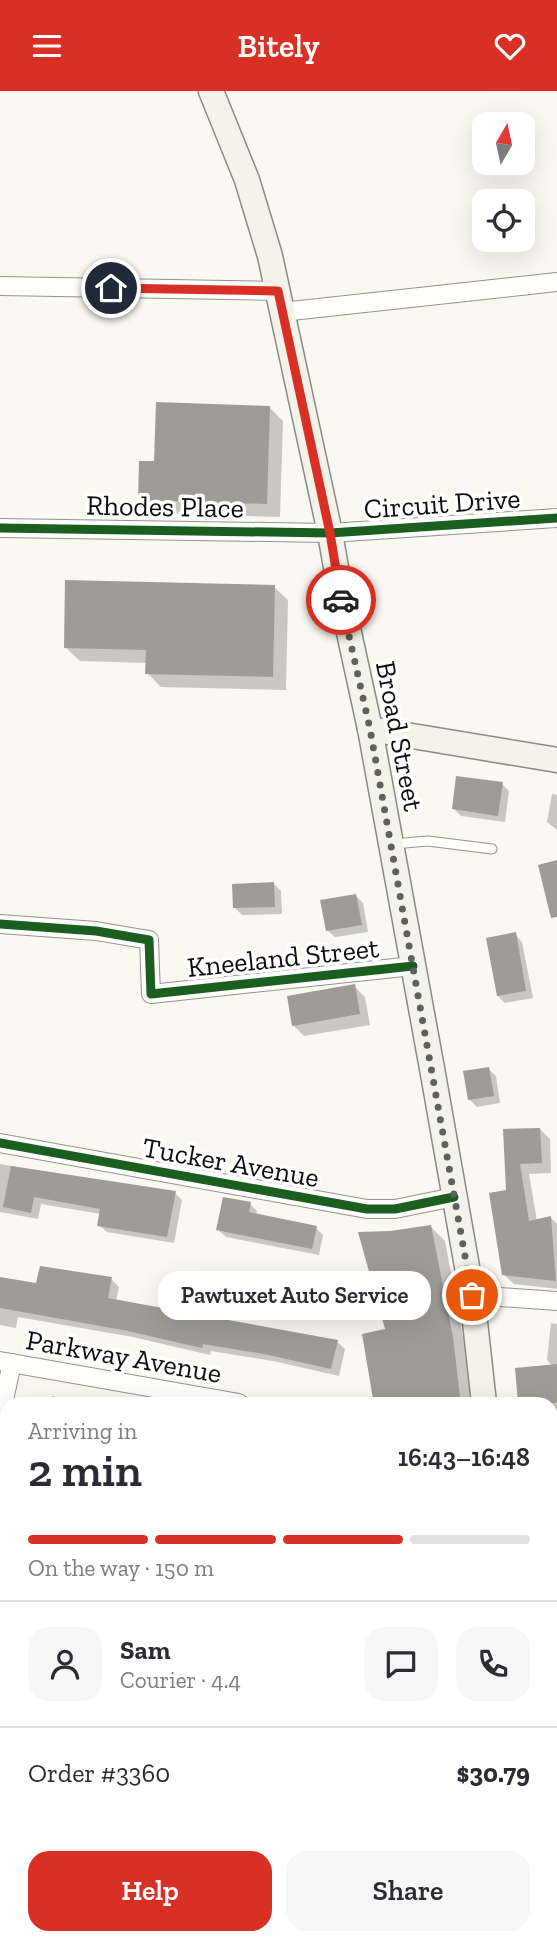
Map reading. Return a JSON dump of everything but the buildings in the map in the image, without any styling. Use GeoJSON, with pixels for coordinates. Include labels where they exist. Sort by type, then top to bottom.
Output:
{"type":"FeatureCollection","features":[{"type":"Feature","properties":{"kind":"main road","name":"Broad Street"},"geometry":{"type":"LineString","coordinates":[[211,91],[247,180],[280,301],[330,533],[370,729],[472,1295],[483,1397]]}},
{"type":"Feature","properties":{"kind":"main road"},"geometry":{"type":"LineString","coordinates":[[370,729],[557,760]]}},
{"type":"Feature","properties":{"kind":"street"},"geometry":{"type":"LineString","coordinates":[[0,286],[280,301],[557,282]]}},
{"type":"Feature","properties":{"kind":"street","name":"Circuit Drive"},"geometry":{"type":"LineString","coordinates":[[330,533],[557,518]]}},
{"type":"Feature","properties":{"kind":"street","name":"Rhodes Place"},"geometry":{"type":"LineString","coordinates":[[0,528],[330,533]]}},
{"type":"Feature","properties":{"kind":"street","name":"Kneeland Street"},"geometry":{"type":"LineString","coordinates":[[0,924],[96,931],[149,940],[150,994],[413,966]]}},
{"type":"Feature","properties":{"kind":"street","name":"Tucker Avenue"},"geometry":{"type":"LineString","coordinates":[[0,1143],[366,1209],[395,1209],[454,1197]]}},
{"type":"Feature","properties":{"kind":"street"},"geometry":{"type":"LineString","coordinates":[[472,1295],[557,1301]]}},
{"type":"Feature","properties":{"kind":"street"},"geometry":{"type":"LineString","coordinates":[[2,1397],[6,1362]]}},
{"type":"Feature","properties":{"kind":"street","name":"Parkway Avenue"},"geometry":{"type":"LineString","coordinates":[[6,1362],[205,1397]]}},
{"type":"Feature","properties":{"kind":"lane"},"geometry":{"type":"LineString","coordinates":[[391,844],[428,841],[492,849]]}},
{"type":"Feature","properties":{"kind":"cycle path"},"geometry":{"type":"LineString","coordinates":[[0,528],[330,533],[557,518]]}},
{"type":"Feature","properties":{"kind":"cycle path"},"geometry":{"type":"LineString","coordinates":[[0,924],[96,931],[149,940],[151,994],[413,966]]}},
{"type":"Feature","properties":{"kind":"cycle path"},"geometry":{"type":"LineString","coordinates":[[0,1143],[367,1209],[395,1209],[454,1197]]}},
{"type":"Feature","properties":{"kind":"way so far"},"geometry":{"type":"LineString","coordinates":[[341,600],[370,729],[472,1295]]}},
{"type":"Feature","properties":{"kind":"place","name":"Pawtuxet Auto Service"},"geometry":{"type":"Point","coordinates":[472,1295]}},
{"type":"Feature","properties":{"kind":"route"},"geometry":{"type":"LineString","coordinates":[[111,288],[278,291],[330,533],[341,600]]}}]}
